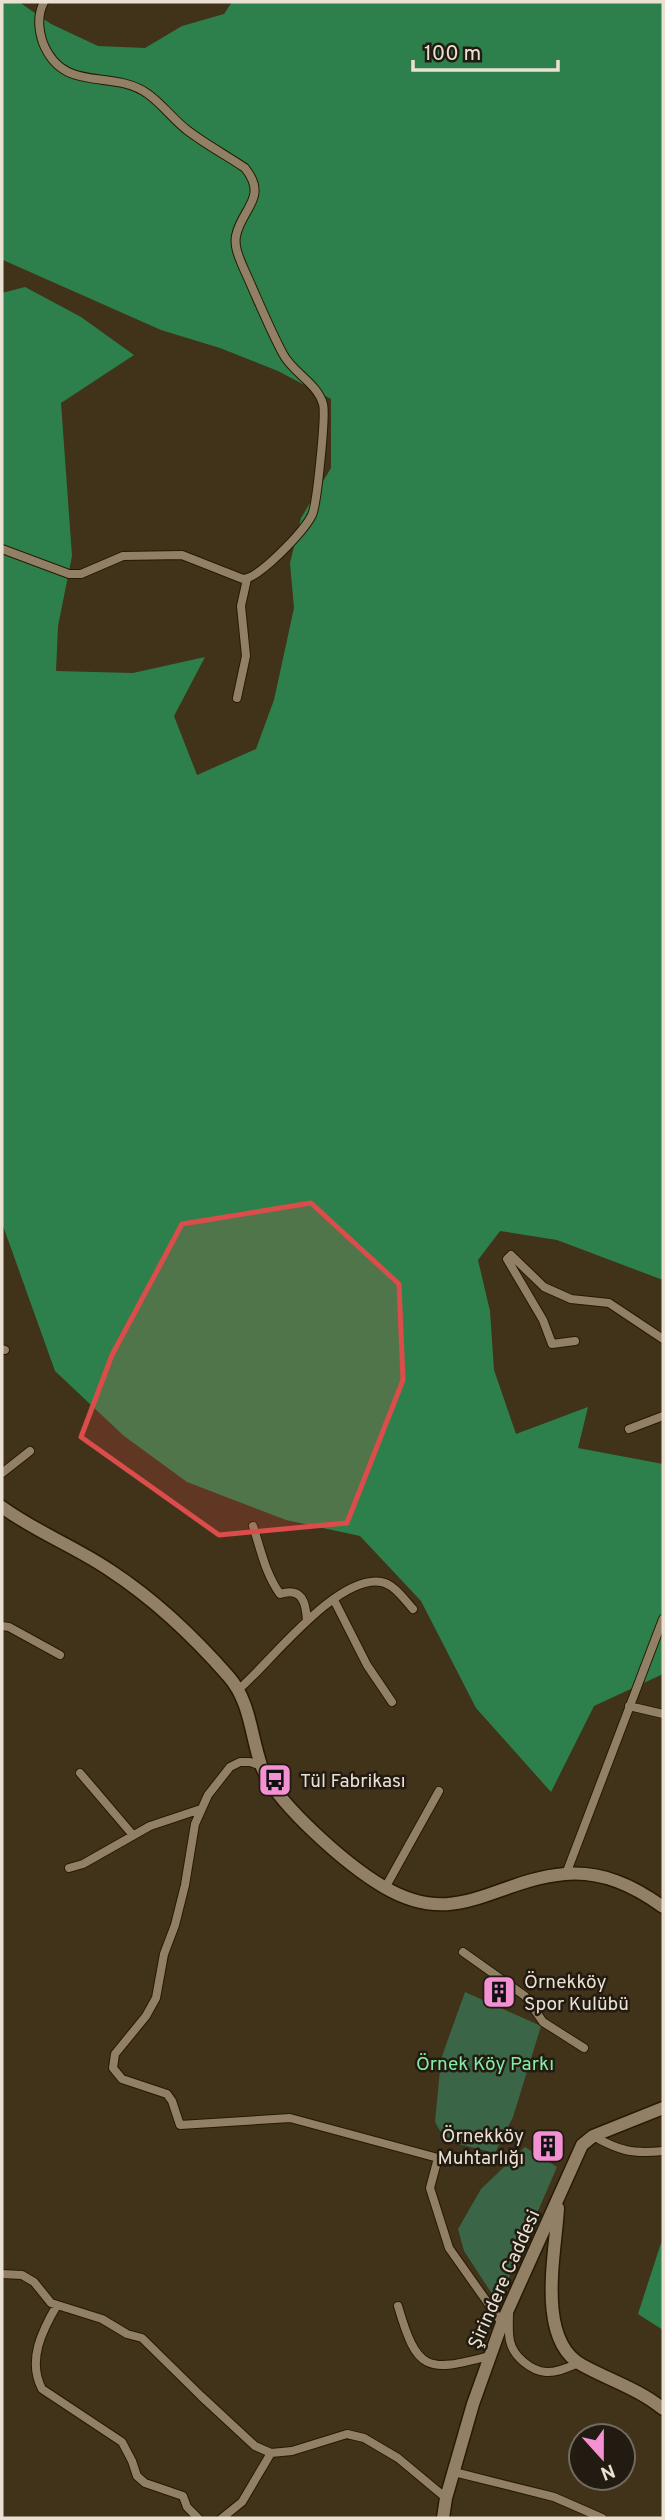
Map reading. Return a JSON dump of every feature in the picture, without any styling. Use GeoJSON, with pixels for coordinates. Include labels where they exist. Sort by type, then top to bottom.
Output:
{"type":"FeatureCollection","features":[{"type":"Feature","properties":{"kind":"main road"},"geometry":{"type":"LineString","coordinates":[[2,1507],[111,1571],[195,1641],[238,1690],[262,1766],[278,1794],[355,1869],[385,1888],[422,1904],[453,1905],[540,1879],[585,1874],[616,1880],[637,1889],[663,1907]]}},
{"type":"Feature","properties":{"kind":"main road"},"geometry":{"type":"LineString","coordinates":[[593,2136],[663,2108]]}},
{"type":"Feature","properties":{"kind":"main road","name":"Şirindere Caddesi"},"geometry":{"type":"LineString","coordinates":[[443,2518],[446,2498],[489,2356],[582,2145],[593,2136]]}},
{"type":"Feature","properties":{"kind":"main road"},"geometry":{"type":"LineString","coordinates":[[559,2200],[557,2242],[550,2281],[561,2342],[567,2353],[579,2363],[630,2388],[663,2409]]}},
{"type":"Feature","properties":{"kind":"street"},"geometry":{"type":"LineString","coordinates":[[2,549],[69,574],[81,573],[123,556],[182,555],[247,579],[256,575],[276,556],[311,517],[317,492],[324,415],[318,393],[282,354],[239,258],[236,237],[252,204],[255,189],[245,168],[186,129],[139,89],[128,84],[84,78],[63,69],[50,55],[40,34],[40,11],[44,2]]}},
{"type":"Feature","properties":{"kind":"street"},"geometry":{"type":"LineString","coordinates":[[237,698],[246,656],[241,606],[247,579]]}},
{"type":"Feature","properties":{"kind":"street"},"geometry":{"type":"LineString","coordinates":[[575,1341],[552,1344],[543,1320],[507,1259],[511,1255],[544,1287],[571,1298],[609,1303],[663,1339]]}},
{"type":"Feature","properties":{"kind":"street"},"geometry":{"type":"LineString","coordinates":[[629,1429],[663,1416]]}},
{"type":"Feature","properties":{"kind":"street"},"geometry":{"type":"LineString","coordinates":[[2,1473],[30,1451]]}},
{"type":"Feature","properties":{"kind":"street"},"geometry":{"type":"LineString","coordinates":[[253,1526],[263,1566],[280,1594],[288,1592],[304,1599],[307,1621]]}},
{"type":"Feature","properties":{"kind":"street"},"geometry":{"type":"LineString","coordinates":[[238,1690],[307,1621],[352,1587],[383,1582],[395,1588],[413,1609]]}},
{"type":"Feature","properties":{"kind":"street"},"geometry":{"type":"LineString","coordinates":[[334,1600],[367,1665],[392,1702]]}},
{"type":"Feature","properties":{"kind":"street"},"geometry":{"type":"LineString","coordinates":[[566,1874],[663,1619]]}},
{"type":"Feature","properties":{"kind":"street"},"geometry":{"type":"LineString","coordinates":[[2,1626],[9,1627],[60,1655]]}},
{"type":"Feature","properties":{"kind":"street"},"geometry":{"type":"LineString","coordinates":[[629,1706],[663,1714]]}},
{"type":"Feature","properties":{"kind":"street"},"geometry":{"type":"LineString","coordinates":[[262,1766],[240,1762],[230,1767],[208,1795],[195,1824],[185,1885],[176,1925],[164,1954],[156,1998],[146,2016],[115,2054],[113,2068],[122,2079],[167,2094],[180,2126],[290,2118],[438,2158],[430,2188],[449,2248],[502,2323]]}},
{"type":"Feature","properties":{"kind":"street"},"geometry":{"type":"LineString","coordinates":[[80,1773],[132,1835]]}},
{"type":"Feature","properties":{"kind":"street"},"geometry":{"type":"LineString","coordinates":[[385,1888],[439,1791]]}},
{"type":"Feature","properties":{"kind":"street"},"geometry":{"type":"LineString","coordinates":[[69,1868],[83,1864],[132,1835],[189,1812],[201,1810]]}},
{"type":"Feature","properties":{"kind":"street"},"geometry":{"type":"LineString","coordinates":[[463,1952],[525,1996],[543,2022],[584,2048]]}},
{"type":"Feature","properties":{"kind":"street"},"geometry":{"type":"LineString","coordinates":[[593,2136],[611,2146],[636,2153],[663,2151]]}},
{"type":"Feature","properties":{"kind":"street"},"geometry":{"type":"LineString","coordinates":[[2,2274],[22,2275],[34,2282],[51,2303],[92,2315],[127,2334],[142,2338],[256,2446],[271,2453],[292,2451],[347,2434],[364,2438],[398,2458],[446,2498]]}},
{"type":"Feature","properties":{"kind":"street"},"geometry":{"type":"LineString","coordinates":[[57,2305],[42,2332],[36,2353],[36,2377],[42,2389],[122,2442],[137,2476],[145,2483],[183,2496],[187,2507],[198,2518]]}},
{"type":"Feature","properties":{"kind":"street"},"geometry":{"type":"LineString","coordinates":[[398,2306],[405,2333],[413,2347],[429,2363],[437,2367],[489,2356]]}},
{"type":"Feature","properties":{"kind":"street"},"geometry":{"type":"LineString","coordinates":[[509,2306],[509,2339],[517,2356],[545,2372],[561,2370],[579,2363]]}},
{"type":"Feature","properties":{"kind":"street"},"geometry":{"type":"LineString","coordinates":[[222,2518],[242,2502],[271,2453]]}},
{"type":"Feature","properties":{"kind":"street"},"geometry":{"type":"LineString","coordinates":[[454,2472],[545,2494],[602,2518]]}},
{"type":"Feature","properties":{"kind":"highlighted area"},"geometry":{"type":"Polygon","coordinates":[[[311,1203],[399,1284],[403,1380],[347,1523],[219,1535],[81,1437],[112,1355],[182,1224],[311,1203]]]}},
{"type":"Feature","properties":{"kind":"green space"},"geometry":{"type":"Polygon","coordinates":[[[2,2],[19,2],[51,24],[98,46],[145,48],[182,26],[224,14],[232,2],[663,2],[663,1280],[557,1240],[500,1231],[478,1260],[490,1311],[494,1370],[516,1434],[588,1407],[578,1448],[663,1464],[663,1674],[594,1706],[551,1792],[476,1708],[421,1601],[360,1536],[286,1520],[187,1482],[124,1436],[55,1371],[2,1223],[2,293],[25,287],[81,317],[134,355],[61,403],[72,556],[58,626],[56,671],[133,673],[205,657],[174,716],[197,775],[256,749],[274,700],[294,608],[290,563],[301,518],[331,468],[331,399],[278,371],[220,348],[161,330],[3,260],[2,2]]]}},
{"type":"Feature","properties":{"kind":"green space","name":"Örnek Köy Parkı"},"geometry":{"type":"Polygon","coordinates":[[[465,1992],[541,2026],[513,2117],[495,2153],[446,2141],[435,2122],[441,2059],[465,1992]]]}},
{"type":"Feature","properties":{"kind":"green space"},"geometry":{"type":"Polygon","coordinates":[[[525,2147],[557,2167],[498,2303],[464,2251],[458,2229],[481,2189],[525,2147]]]}},
{"type":"Feature","properties":{"kind":"green space"},"geometry":{"type":"Polygon","coordinates":[[[663,2243],[663,2330],[638,2314],[663,2243]]]}},
{"type":"Feature","properties":{"kind":"place","name":"Tül Fabrikası"},"geometry":{"type":"Point","coordinates":[275,1780]}},
{"type":"Feature","properties":{"kind":"place","name":"Örnekköy Spor Kulübü"},"geometry":{"type":"Point","coordinates":[499,1992]}},
{"type":"Feature","properties":{"kind":"place","name":"Örnekköy Muhtarlığı"},"geometry":{"type":"Point","coordinates":[548,2146]}}]}
